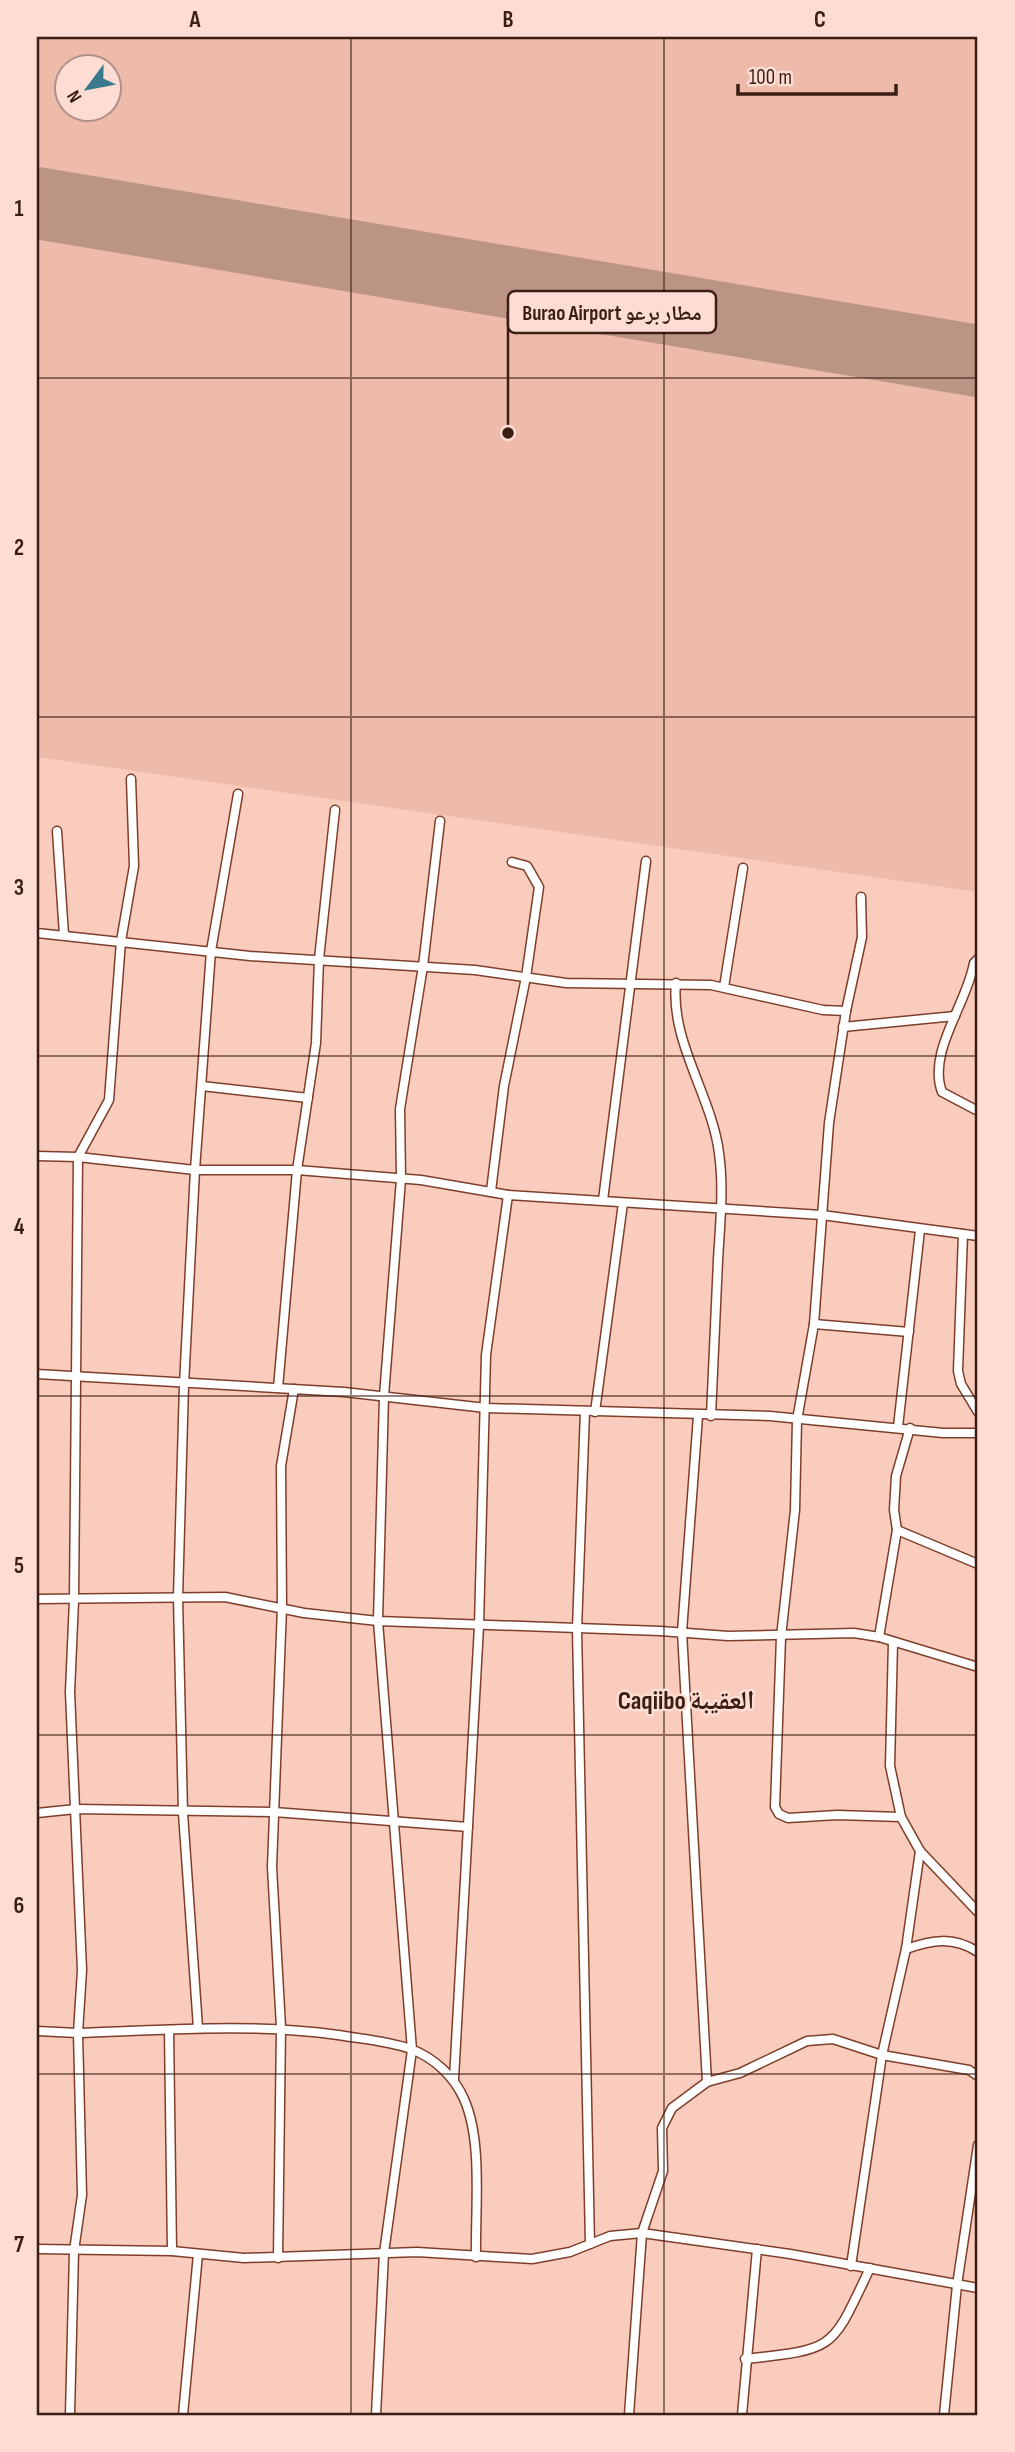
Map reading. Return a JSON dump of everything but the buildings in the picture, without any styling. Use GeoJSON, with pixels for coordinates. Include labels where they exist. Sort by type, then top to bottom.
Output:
{"type":"FeatureCollection","features":[{"type":"Feature","properties":{"kind":"street"},"geometry":{"type":"LineString","coordinates":[[71,2415],[74,2251],[82,2195],[78,2033],[82,1970],[70,1692],[74,1600],[78,1157],[109,1100],[121,941],[134,866],[131,779]]}},
{"type":"Feature","properties":{"kind":"street"},"geometry":{"type":"LineString","coordinates":[[198,2028],[183,1813],[178,1598],[184,1385],[195,1170],[211,951],[238,794]]}},
{"type":"Feature","properties":{"kind":"street"},"geometry":{"type":"LineString","coordinates":[[278,1388],[297,1170],[316,1043],[319,959],[335,810]]}},
{"type":"Feature","properties":{"kind":"street"},"geometry":{"type":"LineString","coordinates":[[376,2415],[384,2253],[412,2050],[378,1621],[384,1396],[401,1178],[400,1109],[423,966],[440,821]]}},
{"type":"Feature","properties":{"kind":"street"},"geometry":{"type":"LineString","coordinates":[[57,831],[65,935]]}},
{"type":"Feature","properties":{"kind":"street"},"geometry":{"type":"LineString","coordinates":[[603,1200],[620,1060],[633,984],[646,861]]}},
{"type":"Feature","properties":{"kind":"street"},"geometry":{"type":"LineString","coordinates":[[491,1191],[503,1086],[526,977],[539,887],[527,866],[512,862]]}},
{"type":"Feature","properties":{"kind":"street"},"geometry":{"type":"LineString","coordinates":[[724,987],[743,869]]}},
{"type":"Feature","properties":{"kind":"street"},"geometry":{"type":"LineString","coordinates":[[861,897],[862,937],[843,1027],[826,1145],[814,1324],[797,1420],[795,1510],[781,1637],[774,1765],[775,1807],[779,1814],[806,1819],[837,1815],[901,1817]]}},
{"type":"Feature","properties":{"kind":"street"},"geometry":{"type":"LineString","coordinates":[[37,933],[211,951],[423,966],[566,983],[676,983],[724,987],[823,1010],[846,1011]]}},
{"type":"Feature","properties":{"kind":"street"},"geometry":{"type":"LineString","coordinates":[[978,959],[974,963],[970,987],[955,1016],[938,1066],[938,1082],[942,1092],[978,1111]]}},
{"type":"Feature","properties":{"kind":"street"},"geometry":{"type":"LineString","coordinates":[[676,983],[676,1003],[681,1030],[714,1122],[720,1156],[721,1207],[710,1416]]}},
{"type":"Feature","properties":{"kind":"street"},"geometry":{"type":"LineString","coordinates":[[843,1027],[955,1016]]}},
{"type":"Feature","properties":{"kind":"street"},"geometry":{"type":"LineString","coordinates":[[202,1086],[307,1098]]}},
{"type":"Feature","properties":{"kind":"street"},"geometry":{"type":"LineString","coordinates":[[37,1156],[78,1157],[195,1170],[297,1170],[401,1178],[508,1195],[822,1215],[978,1236]]}},
{"type":"Feature","properties":{"kind":"street"},"geometry":{"type":"LineString","coordinates":[[476,2257],[473,2127],[454,2079],[479,1626],[486,1355],[508,1195]]}},
{"type":"Feature","properties":{"kind":"street"},"geometry":{"type":"LineString","coordinates":[[596,1412],[623,1203]]}},
{"type":"Feature","properties":{"kind":"street"},"geometry":{"type":"LineString","coordinates":[[898,1427],[920,1230]]}},
{"type":"Feature","properties":{"kind":"street"},"geometry":{"type":"LineString","coordinates":[[963,1234],[958,1371],[961,1384],[978,1412]]}},
{"type":"Feature","properties":{"kind":"street"},"geometry":{"type":"LineString","coordinates":[[814,1324],[909,1332]]}},
{"type":"Feature","properties":{"kind":"street"},"geometry":{"type":"LineString","coordinates":[[37,1374],[184,1385],[294,1389],[486,1408],[797,1420],[943,1433],[978,1433]]}},
{"type":"Feature","properties":{"kind":"street"},"geometry":{"type":"LineString","coordinates":[[278,2259],[281,2027],[272,1867],[282,1607],[281,1466],[294,1389]]}},
{"type":"Feature","properties":{"kind":"street"},"geometry":{"type":"LineString","coordinates":[[586,1411],[577,1629],[590,2244]]}},
{"type":"Feature","properties":{"kind":"street"},"geometry":{"type":"LineString","coordinates":[[698,1416],[682,1632],[707,2082]]}},
{"type":"Feature","properties":{"kind":"street"},"geometry":{"type":"LineString","coordinates":[[879,1637],[897,1530],[894,1510],[896,1476],[910,1428]]}},
{"type":"Feature","properties":{"kind":"street"},"geometry":{"type":"LineString","coordinates":[[897,1530],[978,1564]]}},
{"type":"Feature","properties":{"kind":"street"},"geometry":{"type":"LineString","coordinates":[[37,1599],[225,1597],[304,1613],[378,1621],[781,1637],[854,1633],[879,1637],[978,1667]]}},
{"type":"Feature","properties":{"kind":"street"},"geometry":{"type":"LineString","coordinates":[[893,1642],[890,1766],[901,1817],[920,1851],[978,1912]]}},
{"type":"Feature","properties":{"kind":"street"},"geometry":{"type":"LineString","coordinates":[[37,1812],[76,1809],[183,1813],[274,1812],[467,1827]]}},
{"type":"Feature","properties":{"kind":"street"},"geometry":{"type":"LineString","coordinates":[[851,2266],[882,2055],[906,1949],[920,1851]]}},
{"type":"Feature","properties":{"kind":"street"},"geometry":{"type":"LineString","coordinates":[[906,1949],[927,1941],[945,1940],[978,1952]]}},
{"type":"Feature","properties":{"kind":"street"},"geometry":{"type":"LineString","coordinates":[[37,2031],[78,2033],[281,2027],[377,2041],[412,2050],[438,2064],[454,2079]]}},
{"type":"Feature","properties":{"kind":"street"},"geometry":{"type":"LineString","coordinates":[[169,2030],[172,2251]]}},
{"type":"Feature","properties":{"kind":"street"},"geometry":{"type":"LineString","coordinates":[[629,2415],[642,2233],[663,2171],[662,2127],[666,2116],[683,2099],[707,2082],[740,2073],[807,2040],[833,2039],[882,2055],[969,2070],[978,2076]]}},
{"type":"Feature","properties":{"kind":"street"},"geometry":{"type":"LineString","coordinates":[[944,2415],[957,2285],[978,2145]]}},
{"type":"Feature","properties":{"kind":"street"},"geometry":{"type":"LineString","coordinates":[[37,2249],[172,2251],[278,2259],[417,2252],[476,2257],[552,2257],[610,2236],[642,2233],[757,2249],[978,2288]]}},
{"type":"Feature","properties":{"kind":"street"},"geometry":{"type":"LineString","coordinates":[[742,2415],[757,2249]]}},
{"type":"Feature","properties":{"kind":"street"},"geometry":{"type":"LineString","coordinates":[[184,2415],[198,2254]]}},
{"type":"Feature","properties":{"kind":"street"},"geometry":{"type":"LineString","coordinates":[[745,2359],[802,2353],[833,2339],[870,2268]]}},
{"type":"Feature","properties":{"kind":"shaded area"},"geometry":{"type":"Polygon","coordinates":[[[37,37],[978,37],[978,892],[37,757],[37,37]]]}},
{"type":"Feature","properties":{"kind":"runway"},"geometry":{"type":"LineString","coordinates":[[37,203],[978,361]]}},
{"type":"Feature","properties":{"kind":"place","name":"Burao Airport مطار برعو"},"geometry":{"type":"Point","coordinates":[508,433]}},
{"type":"Feature","properties":{"kind":"district","name":"Caqiibo العقيبة"},"geometry":{"type":"Point","coordinates":[686,1701]}}]}
